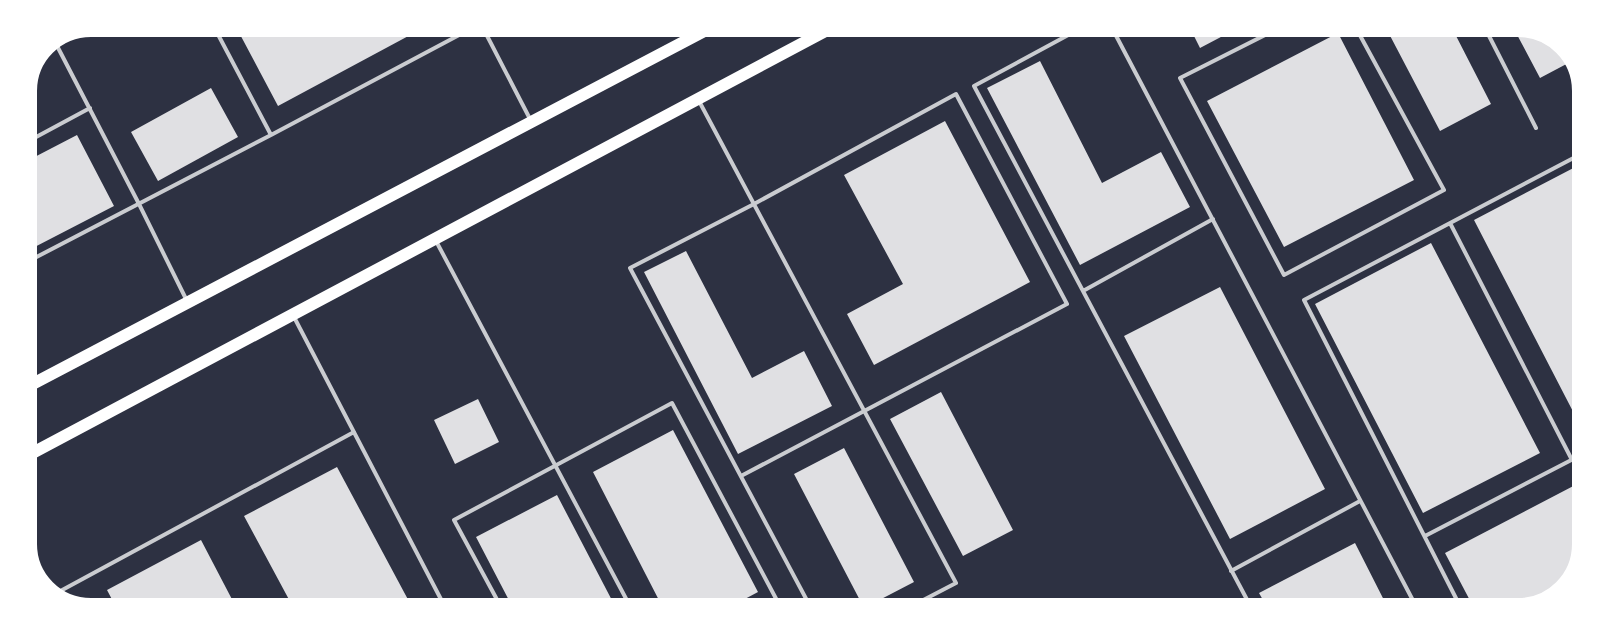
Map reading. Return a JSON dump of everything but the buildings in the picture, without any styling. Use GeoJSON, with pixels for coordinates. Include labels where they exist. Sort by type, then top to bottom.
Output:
{"type":"FeatureCollection","features":[{"type":"Feature","properties":{"kind":"main road"},"geometry":{"type":"LineString","coordinates":[[34,383],[697,34]]}},
{"type":"Feature","properties":{"kind":"main road"},"geometry":{"type":"LineString","coordinates":[[34,452],[820,34]]}},
{"type":"Feature","properties":{"kind":"lane"},"geometry":{"type":"LineString","coordinates":[[218,34],[271,135]]}},
{"type":"Feature","properties":{"kind":"lane"},"geometry":{"type":"LineString","coordinates":[[34,258],[461,34]]}},
{"type":"Feature","properties":{"kind":"lane"},"geometry":{"type":"LineString","coordinates":[[486,34],[531,121]]}},
{"type":"Feature","properties":{"kind":"lane"},"geometry":{"type":"LineString","coordinates":[[1071,34],[974,86],[1248,601]]}},
{"type":"Feature","properties":{"kind":"lane"},"geometry":{"type":"LineString","coordinates":[[1115,34],[1413,601]]}},
{"type":"Feature","properties":{"kind":"lane"},"geometry":{"type":"LineString","coordinates":[[1267,34],[1180,78],[1284,275],[1444,190],[1359,34]]}},
{"type":"Feature","properties":{"kind":"lane"},"geometry":{"type":"LineString","coordinates":[[1488,34],[1536,128]]}},
{"type":"Feature","properties":{"kind":"lane"},"geometry":{"type":"LineString","coordinates":[[57,45],[139,204],[187,302]]}},
{"type":"Feature","properties":{"kind":"lane"},"geometry":{"type":"LineString","coordinates":[[741,476],[1068,304],[956,94],[754,204],[630,268],[807,601]]}},
{"type":"Feature","properties":{"kind":"lane"},"geometry":{"type":"LineString","coordinates":[[698,99],[956,583],[921,601]]}},
{"type":"Feature","properties":{"kind":"lane"},"geometry":{"type":"LineString","coordinates":[[34,137],[90,108]]}},
{"type":"Feature","properties":{"kind":"lane"},"geometry":{"type":"LineString","coordinates":[[1458,601],[1304,300],[1575,157]]}},
{"type":"Feature","properties":{"kind":"lane"},"geometry":{"type":"LineString","coordinates":[[1083,291],[1212,219]]}},
{"type":"Feature","properties":{"kind":"lane"},"geometry":{"type":"LineString","coordinates":[[1450,223],[1572,460]]}},
{"type":"Feature","properties":{"kind":"lane"},"geometry":{"type":"LineString","coordinates":[[435,239],[627,601]]}},
{"type":"Feature","properties":{"kind":"lane"},"geometry":{"type":"LineString","coordinates":[[293,315],[442,601]]}},
{"type":"Feature","properties":{"kind":"lane"},"geometry":{"type":"LineString","coordinates":[[497,601],[454,520],[672,403],[776,601]]}},
{"type":"Feature","properties":{"kind":"lane"},"geometry":{"type":"LineString","coordinates":[[59,592],[354,432]]}},
{"type":"Feature","properties":{"kind":"lane"},"geometry":{"type":"LineString","coordinates":[[1425,536],[1575,458]]}},
{"type":"Feature","properties":{"kind":"lane"},"geometry":{"type":"LineString","coordinates":[[1232,571],[1360,501]]}}]}
